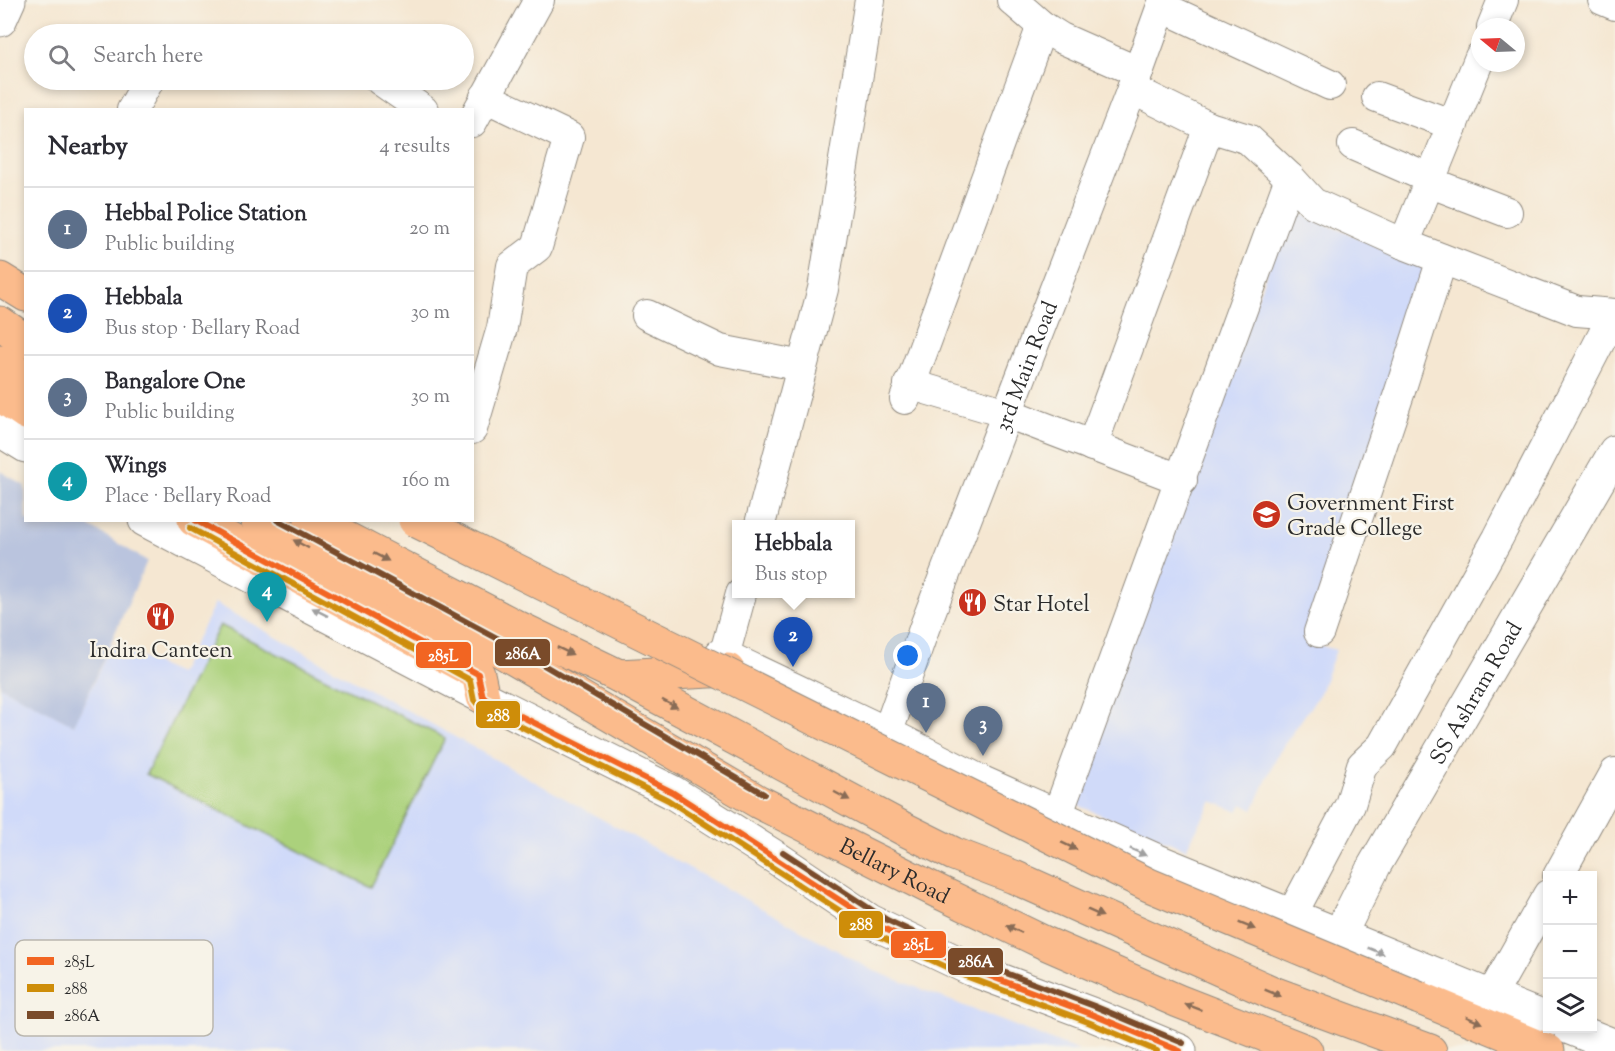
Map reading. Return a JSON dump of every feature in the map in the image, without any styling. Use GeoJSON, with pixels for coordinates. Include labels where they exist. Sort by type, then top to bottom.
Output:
{"type":"FeatureCollection","features":[{"type":"Feature","properties":{"kind":"highway"},"geometry":{"type":"LineString","coordinates":[[0,279],[24,294]]}},
{"type":"Feature","properties":{"kind":"highway"},"geometry":{"type":"LineString","coordinates":[[0,323],[24,340]]}},
{"type":"Feature","properties":{"kind":"highway"},"geometry":{"type":"LineString","coordinates":[[0,361],[24,377]]}},
{"type":"Feature","properties":{"kind":"highway"},"geometry":{"type":"LineString","coordinates":[[0,395],[24,412]]}},
{"type":"Feature","properties":{"kind":"highway"},"geometry":{"type":"LineString","coordinates":[[198,522],[478,674],[483,697]]}},
{"type":"Feature","properties":{"kind":"highway"},"geometry":{"type":"LineString","coordinates":[[261,522],[507,638]]}},
{"type":"Feature","properties":{"kind":"highway"},"geometry":{"type":"LineString","coordinates":[[314,522],[507,638]]}},
{"type":"Feature","properties":{"kind":"highway"},"geometry":{"type":"LineString","coordinates":[[419,522],[1149,885],[1548,1051]]}},
{"type":"Feature","properties":{"kind":"highway","name":"Bellary Road"},"geometry":{"type":"LineString","coordinates":[[507,638],[619,676],[954,854],[1014,877],[1273,993],[1430,1051]]}},
{"type":"Feature","properties":{"kind":"highway","name":"Bellary Road"},"geometry":{"type":"LineString","coordinates":[[507,638],[759,802],[1045,943],[1178,1001],[1306,1051]]}},
{"type":"Feature","properties":{"kind":"highway"},"geometry":{"type":"LineString","coordinates":[[619,676],[738,663]]}},
{"type":"Feature","properties":{"kind":"street"},"geometry":{"type":"LineString","coordinates":[[0,20],[9,0]]}},
{"type":"Feature","properties":{"kind":"street"},"geometry":{"type":"LineString","coordinates":[[474,422],[502,328],[512,266],[537,247],[569,137],[479,109],[539,0]]}},
{"type":"Feature","properties":{"kind":"street"},"geometry":{"type":"LineString","coordinates":[[761,520],[823,288],[870,0]]}},
{"type":"Feature","properties":{"kind":"street"},"geometry":{"type":"LineString","coordinates":[[1012,0],[1042,26],[1209,126],[1248,139],[1313,202],[1404,244],[1577,311],[1615,314],[1469,590],[1382,746],[1362,765],[1350,805],[1291,916]]}},
{"type":"Feature","properties":{"kind":"street"},"geometry":{"type":"LineString","coordinates":[[1496,18],[1503,0]]}},
{"type":"Feature","properties":{"kind":"street"},"geometry":{"type":"LineString","coordinates":[[1603,0],[1615,6]]}},
{"type":"Feature","properties":{"kind":"street"},"geometry":{"type":"LineString","coordinates":[[1163,3],[1330,85]]}},
{"type":"Feature","properties":{"kind":"street","name":"3rd Main Road"},"geometry":{"type":"LineString","coordinates":[[888,734],[925,626],[1163,3]]}},
{"type":"Feature","properties":{"kind":"street"},"geometry":{"type":"LineString","coordinates":[[1042,26],[907,391],[1006,413],[1182,480]]}},
{"type":"Feature","properties":{"kind":"street"},"geometry":{"type":"LineString","coordinates":[[1404,244],[1474,72]]}},
{"type":"Feature","properties":{"kind":"street"},"geometry":{"type":"LineString","coordinates":[[133,108],[143,90]]}},
{"type":"Feature","properties":{"kind":"street"},"geometry":{"type":"LineString","coordinates":[[394,90],[420,108]]}},
{"type":"Feature","properties":{"kind":"street"},"geometry":{"type":"LineString","coordinates":[[1377,97],[1453,125]]}},
{"type":"Feature","properties":{"kind":"street"},"geometry":{"type":"LineString","coordinates":[[1092,446],[1209,126]]}},
{"type":"Feature","properties":{"kind":"street"},"geometry":{"type":"LineString","coordinates":[[1353,145],[1430,181],[1507,212]]}},
{"type":"Feature","properties":{"kind":"street"},"geometry":{"type":"LineString","coordinates":[[1058,816],[1290,178]]}},
{"type":"Feature","properties":{"kind":"street"},"geometry":{"type":"LineString","coordinates":[[1319,632],[1442,259]]}},
{"type":"Feature","properties":{"kind":"street"},"geometry":{"type":"LineString","coordinates":[[0,268],[24,282]]}},
{"type":"Feature","properties":{"kind":"street"},"geometry":{"type":"LineString","coordinates":[[647,315],[720,350],[802,366]]}},
{"type":"Feature","properties":{"kind":"street"},"geometry":{"type":"LineString","coordinates":[[0,430],[24,445]]}},
{"type":"Feature","properties":{"kind":"street","name":"SS Ashram Road"},"geometry":{"type":"LineString","coordinates":[[1339,936],[1374,866],[1615,452]]}},
{"type":"Feature","properties":{"kind":"street"},"geometry":{"type":"LineString","coordinates":[[149,522],[483,697],[672,792],[884,928],[971,969],[1091,1014],[1180,1051]]}},
{"type":"Feature","properties":{"kind":"street"},"geometry":{"type":"LineString","coordinates":[[451,522],[888,734],[983,783],[1291,916],[1543,1018]]}},
{"type":"Feature","properties":{"kind":"street"},"geometry":{"type":"LineString","coordinates":[[738,663],[741,598]]}},
{"type":"Feature","properties":{"kind":"street"},"geometry":{"type":"LineString","coordinates":[[1561,871],[1615,773]]}},
{"type":"Feature","properties":{"kind":"street"},"geometry":{"type":"LineString","coordinates":[[1490,998],[1543,904]]}},
{"type":"Feature","properties":{"kind":"street"},"geometry":{"type":"LineString","coordinates":[[1581,1033],[1615,1046]]}},
{"type":"Feature","properties":{"kind":"shaded area","name":"Government First Grade College"},"geometry":{"type":"Polygon","coordinates":[[[1290,209],[1426,266],[1311,643],[1336,650],[1320,693],[1278,754],[1253,810],[1242,804],[1238,812],[1212,801],[1186,849],[1072,803],[1290,209]]]}},
{"type":"Feature","properties":{"kind":"shaded area"},"geometry":{"type":"Polygon","coordinates":[[[0,471],[24,485],[24,522],[83,522],[147,561],[74,725],[0,686],[0,471]]]}},
{"type":"Feature","properties":{"kind":"shaded area"},"geometry":{"type":"Polygon","coordinates":[[[215,603],[872,970],[1079,1051],[0,1051],[0,686],[74,725],[111,644],[179,674],[215,603]]]}},
{"type":"Feature","properties":{"kind":"green space"},"geometry":{"type":"Polygon","coordinates":[[[220,625],[445,738],[371,887],[146,774],[220,625]]]}},
{"type":"Feature","properties":{"kind":"transit line","name":"285L"},"geometry":{"type":"LineString","coordinates":[[199,522],[478,674],[483,697],[672,792],[883,928],[971,969],[1091,1014],[1180,1051]]}},
{"type":"Feature","properties":{"kind":"transit line","name":"286A"},"geometry":{"type":"LineString","coordinates":[[281,522],[506,643],[764,794]]}},
{"type":"Feature","properties":{"kind":"transit line","name":"288"},"geometry":{"type":"LineString","coordinates":[[190,528],[470,680],[474,700],[478,705],[668,800],[879,936],[968,977],[1088,1022],[1157,1051]]}},
{"type":"Feature","properties":{"kind":"transit line","name":"286A"},"geometry":{"type":"LineString","coordinates":[[783,852],[887,920],[974,961],[1094,1006],[1183,1043]]}},
{"type":"Feature","properties":{"kind":"place","name":"Government First Grade College"},"geometry":{"type":"Point","coordinates":[1266,515]}},
{"type":"Feature","properties":{"kind":"place","name":"Star Hotel"},"geometry":{"type":"Point","coordinates":[972,603]}},
{"type":"Feature","properties":{"kind":"place","name":"Indira Canteen"},"geometry":{"type":"Point","coordinates":[161,617]}},
{"type":"Feature","properties":{"kind":"place","name":"Wings"},"geometry":{"type":"Point","coordinates":[267,622]}},
{"type":"Feature","properties":{"kind":"place","name":"Hebbala"},"geometry":{"type":"Point","coordinates":[793,667]}},
{"type":"Feature","properties":{"kind":"place","name":"Hebbal Police Station"},"geometry":{"type":"Point","coordinates":[926,733]}},
{"type":"Feature","properties":{"kind":"place","name":"Bangalore One"},"geometry":{"type":"Point","coordinates":[983,756]}}]}
